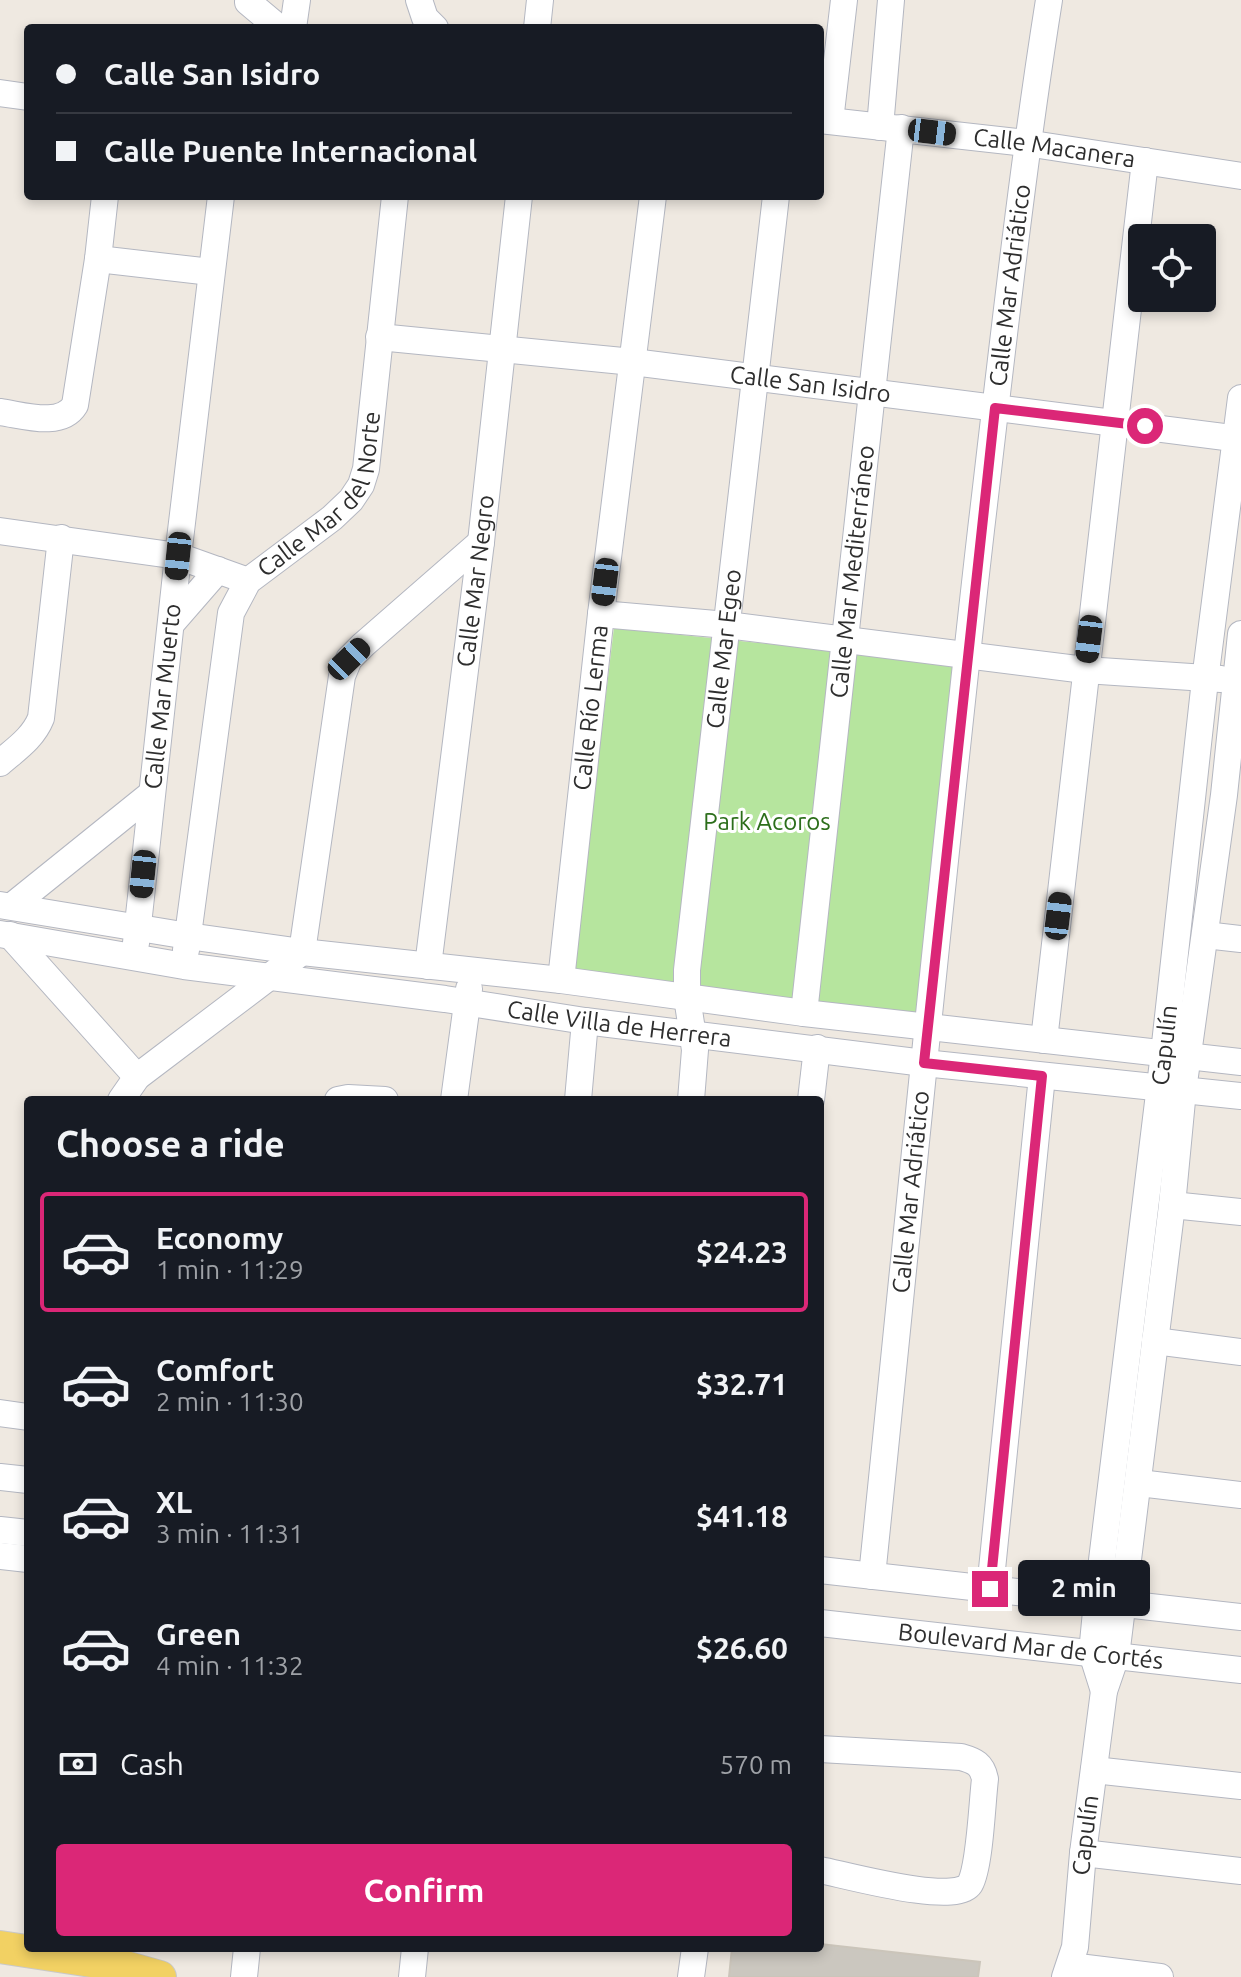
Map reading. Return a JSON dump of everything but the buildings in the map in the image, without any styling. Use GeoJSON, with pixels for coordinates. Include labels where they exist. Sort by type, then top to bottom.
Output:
{"type":"FeatureCollection","features":[{"type":"Feature","properties":{"kind":"main road"},"geometry":{"type":"LineString","coordinates":[[0,1947],[57,1965],[118,1965],[160,1977]]}},
{"type":"Feature","properties":{"kind":"street"},"geometry":{"type":"LineString","coordinates":[[294,24],[297,0]]}},
{"type":"Feature","properties":{"kind":"street"},"geometry":{"type":"LineString","coordinates":[[419,0],[425,18],[431,24]]}},
{"type":"Feature","properties":{"kind":"street"},"geometry":{"type":"LineString","coordinates":[[537,24],[540,0]]}},
{"type":"Feature","properties":{"kind":"street"},"geometry":{"type":"LineString","coordinates":[[825,120],[844,0]]}},
{"type":"Feature","properties":{"kind":"street","name":"Calle Mar Mediterráneo"},"geometry":{"type":"LineString","coordinates":[[804,1013],[843,641],[873,394],[890,127],[891,0]]}},
{"type":"Feature","properties":{"kind":"street","name":"Calle Mar Adriático"},"geometry":{"type":"LineString","coordinates":[[872,1576],[967,657],[1026,143],[1049,0]]}},
{"type":"Feature","properties":{"kind":"street"},"geometry":{"type":"LineString","coordinates":[[243,8],[272,24]]}},
{"type":"Feature","properties":{"kind":"street"},"geometry":{"type":"LineString","coordinates":[[0,93],[24,96]]}},
{"type":"Feature","properties":{"kind":"street","name":"Calle Macanera"},"geometry":{"type":"LineString","coordinates":[[825,120],[1026,143],[1241,176]]}},
{"type":"Feature","properties":{"kind":"street"},"geometry":{"type":"LineString","coordinates":[[1044,1040],[1145,161]]}},
{"type":"Feature","properties":{"kind":"street"},"geometry":{"type":"LineString","coordinates":[[0,412],[59,418],[70,413],[75,405],[105,200]]}},
{"type":"Feature","properties":{"kind":"street","name":"Calle Mar Muerto"},"geometry":{"type":"LineString","coordinates":[[135,958],[151,794],[220,200]]}},
{"type":"Feature","properties":{"kind":"street","name":"Calle Mar del Norte"},"geometry":{"type":"LineString","coordinates":[[184,966],[231,613],[248,581],[332,518],[361,485],[366,469],[395,200]]}},
{"type":"Feature","properties":{"kind":"street","name":"Calle Mar Negro"},"geometry":{"type":"LineString","coordinates":[[428,966],[481,542],[519,200]]}},
{"type":"Feature","properties":{"kind":"street","name":"Calle Río Lerma"},"geometry":{"type":"LineString","coordinates":[[561,980],[601,614],[653,200]]}},
{"type":"Feature","properties":{"kind":"street","name":"Calle Mar Egeo"},"geometry":{"type":"LineString","coordinates":[[691,1096],[695,1061],[687,970],[776,200]]}},
{"type":"Feature","properties":{"kind":"street"},"geometry":{"type":"LineString","coordinates":[[98,259],[211,272]]}},
{"type":"Feature","properties":{"kind":"street","name":"Calle San Isidro"},"geometry":{"type":"LineString","coordinates":[[379,337],[633,362],[1239,439]]}},
{"type":"Feature","properties":{"kind":"street","name":"Capulín"},"geometry":{"type":"LineString","coordinates":[[1068,1972],[1075,1947],[1083,1853],[1104,1691],[1104,1655],[1176,1054],[1205,680],[1239,439],[1241,398]]}},
{"type":"Feature","properties":{"kind":"street"},"geometry":{"type":"LineString","coordinates":[[0,531],[178,556],[248,581]]}},
{"type":"Feature","properties":{"kind":"street"},"geometry":{"type":"LineString","coordinates":[[0,763],[29,738],[41,718],[61,538]]}},
{"type":"Feature","properties":{"kind":"street"},"geometry":{"type":"LineString","coordinates":[[124,1096],[137,1077],[302,952],[342,676],[349,659],[481,542]]}},
{"type":"Feature","properties":{"kind":"street"},"geometry":{"type":"LineString","coordinates":[[171,624],[218,570]]}},
{"type":"Feature","properties":{"kind":"street"},"geometry":{"type":"LineString","coordinates":[[601,614],[727,625],[1085,670],[1238,680]]}},
{"type":"Feature","properties":{"kind":"street","name":"Capulín"},"geometry":{"type":"LineString","coordinates":[[1176,1054],[1205,935],[1232,796],[1241,634]]}},
{"type":"Feature","properties":{"kind":"street"},"geometry":{"type":"LineString","coordinates":[[6,906],[151,794]]}},
{"type":"Feature","properties":{"kind":"street","name":"Calle Villa de Herrera"},"geometry":{"type":"LineString","coordinates":[[6,906],[302,952],[1241,1062]]}},
{"type":"Feature","properties":{"kind":"street"},"geometry":{"type":"LineString","coordinates":[[5,934],[137,1077]]}},
{"type":"Feature","properties":{"kind":"street","name":"Calle Villa de Herrera"},"geometry":{"type":"LineString","coordinates":[[5,934],[184,966],[585,1021],[924,1063],[1241,1096]]}},
{"type":"Feature","properties":{"kind":"street"},"geometry":{"type":"LineString","coordinates":[[1205,935],[1241,939]]}},
{"type":"Feature","properties":{"kind":"street"},"geometry":{"type":"LineString","coordinates":[[455,1096],[471,970]]}},
{"type":"Feature","properties":{"kind":"street"},"geometry":{"type":"LineString","coordinates":[[578,1096],[585,1021]]}},
{"type":"Feature","properties":{"kind":"street"},"geometry":{"type":"LineString","coordinates":[[811,1096],[817,1048]]}},
{"type":"Feature","properties":{"kind":"street"},"geometry":{"type":"LineString","coordinates":[[990,1589],[1042,1076]]}},
{"type":"Feature","properties":{"kind":"street","name":"Capulín"},"geometry":{"type":"LineString","coordinates":[[1110,1602],[1139,1483],[1172,1205],[1172,1088]]}},
{"type":"Feature","properties":{"kind":"street"},"geometry":{"type":"LineString","coordinates":[[1172,1205],[1241,1212]]}},
{"type":"Feature","properties":{"kind":"street"},"geometry":{"type":"LineString","coordinates":[[1155,1341],[1241,1352]]}},
{"type":"Feature","properties":{"kind":"street"},"geometry":{"type":"LineString","coordinates":[[0,1413],[24,1416]]}},
{"type":"Feature","properties":{"kind":"street"},"geometry":{"type":"LineString","coordinates":[[0,1477],[24,1480]]}},
{"type":"Feature","properties":{"kind":"street"},"geometry":{"type":"LineString","coordinates":[[1139,1483],[1241,1495]]}},
{"type":"Feature","properties":{"kind":"street"},"geometry":{"type":"LineString","coordinates":[[0,1530],[24,1533]]}},
{"type":"Feature","properties":{"kind":"street"},"geometry":{"type":"LineString","coordinates":[[0,1556],[24,1559]]}},
{"type":"Feature","properties":{"kind":"street"},"geometry":{"type":"LineString","coordinates":[[824,1570],[1241,1617]]}},
{"type":"Feature","properties":{"kind":"street","name":"Boulevard Mar de Cortés"},"geometry":{"type":"LineString","coordinates":[[824,1623],[1241,1670]]}},
{"type":"Feature","properties":{"kind":"street"},"geometry":{"type":"LineString","coordinates":[[824,1749],[961,1757],[975,1761],[983,1768],[985,1779],[972,1881],[965,1890],[954,1893],[921,1891],[824,1871]]}},
{"type":"Feature","properties":{"kind":"street"},"geometry":{"type":"LineString","coordinates":[[1094,1770],[1241,1786]]}},
{"type":"Feature","properties":{"kind":"street"},"geometry":{"type":"LineString","coordinates":[[1083,1853],[1241,1871]]}},
{"type":"Feature","properties":{"kind":"street"},"geometry":{"type":"LineString","coordinates":[[244,1977],[247,1952]]}},
{"type":"Feature","properties":{"kind":"street"},"geometry":{"type":"LineString","coordinates":[[412,1977],[415,1952]]}},
{"type":"Feature","properties":{"kind":"street"},"geometry":{"type":"LineString","coordinates":[[691,1977],[694,1952]]}},
{"type":"Feature","properties":{"kind":"street"},"geometry":{"type":"LineString","coordinates":[[1068,1972],[1160,1977]]}},
{"type":"Feature","properties":{"kind":"green space","name":"Park Acoros"},"geometry":{"type":"Polygon","coordinates":[[[614,628],[963,664],[919,1017],[572,976],[614,628]]]}},
{"type":"Feature","properties":{"kind":"route"},"geometry":{"type":"LineString","coordinates":[[990,1589],[1042,1076],[924,1063],[995,408],[1145,426]]}}]}
